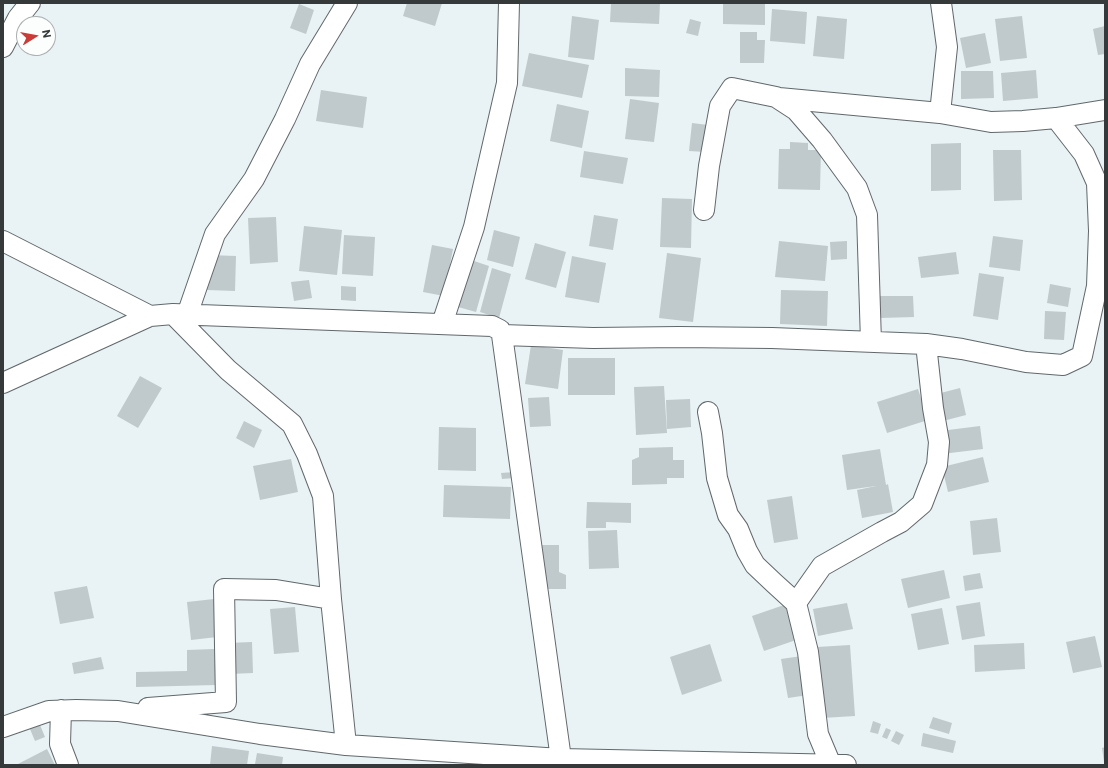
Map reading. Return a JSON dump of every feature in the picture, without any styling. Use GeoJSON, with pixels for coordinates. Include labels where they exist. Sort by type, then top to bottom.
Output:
{"type":"FeatureCollection","features":[{"type":"Feature","properties":{"kind":"street"},"geometry":{"type":"LineString","coordinates":[[3,47],[18,18],[30,3]]}},
{"type":"Feature","properties":{"kind":"street"},"geometry":{"type":"LineString","coordinates":[[180,314],[215,234],[254,179],[286,119],[310,64],[347,3]]}},
{"type":"Feature","properties":{"kind":"street"},"geometry":{"type":"LineString","coordinates":[[442,324],[474,227],[507,83],[509,3]]}},
{"type":"Feature","properties":{"kind":"street"},"geometry":{"type":"LineString","coordinates":[[940,114],[947,47],[941,3]]}},
{"type":"Feature","properties":{"kind":"street"},"geometry":{"type":"LineString","coordinates":[[704,210],[709,166],[720,106],[732,88],[776,97],[940,114],[991,122],[1056,118],[1105,110]]}},
{"type":"Feature","properties":{"kind":"street"},"geometry":{"type":"LineString","coordinates":[[776,97],[796,110],[822,140],[857,188],[867,215],[871,342]]}},
{"type":"Feature","properties":{"kind":"street"},"geometry":{"type":"LineString","coordinates":[[502,335],[593,338],[772,338],[926,344],[962,349],[1026,362],[1063,365],[1082,356],[1097,286],[1099,231],[1097,183],[1084,154],[1056,118]]}},
{"type":"Feature","properties":{"kind":"street"},"geometry":{"type":"LineString","coordinates":[[3,241],[150,316]]}},
{"type":"Feature","properties":{"kind":"street"},"geometry":{"type":"LineString","coordinates":[[180,314],[228,370],[292,424],[323,496],[331,599],[346,745]]}},
{"type":"Feature","properties":{"kind":"street"},"geometry":{"type":"LineString","coordinates":[[3,383],[150,316],[180,314],[442,324],[492,326],[500,330],[502,335],[561,759]]}},
{"type":"Feature","properties":{"kind":"street"},"geometry":{"type":"LineString","coordinates":[[796,603],[822,566],[901,522],[922,504],[938,465],[939,442],[933,408],[926,344]]}},
{"type":"Feature","properties":{"kind":"street"},"geometry":{"type":"LineString","coordinates":[[708,412],[717,478],[728,515],[738,529],[747,551],[755,565],[796,603],[808,652],[818,734],[831,765]]}},
{"type":"Feature","properties":{"kind":"street"},"geometry":{"type":"LineString","coordinates":[[3,727],[50,711],[118,711],[226,702],[224,589],[276,590],[331,599]]}},
{"type":"Feature","properties":{"kind":"street"},"geometry":{"type":"LineString","coordinates":[[61,710],[60,744],[68,765]]}},
{"type":"Feature","properties":{"kind":"street"},"geometry":{"type":"LineString","coordinates":[[118,711],[260,734],[346,745],[386,756],[561,759],[626,763],[846,765]]}},
{"type":"Feature","properties":{"kind":"building"},"geometry":{"type":"Polygon","coordinates":[[[407,3],[442,3],[435,26],[403,16],[407,3]]]}},
{"type":"Feature","properties":{"kind":"building"},"geometry":{"type":"Polygon","coordinates":[[[611,3],[660,3],[659,24],[610,22],[611,3]]]}},
{"type":"Feature","properties":{"kind":"building"},"geometry":{"type":"Polygon","coordinates":[[[723,3],[765,3],[765,25],[723,24],[723,3]]]}},
{"type":"Feature","properties":{"kind":"building"},"geometry":{"type":"Polygon","coordinates":[[[299,4],[314,10],[306,34],[290,28],[299,4]]]}},
{"type":"Feature","properties":{"kind":"building"},"geometry":{"type":"Polygon","coordinates":[[[772,9],[807,12],[805,44],[770,41],[772,9]]]}},
{"type":"Feature","properties":{"kind":"building"},"geometry":{"type":"Polygon","coordinates":[[[572,16],[599,20],[594,60],[568,57],[572,16]]]}},
{"type":"Feature","properties":{"kind":"building"},"geometry":{"type":"Polygon","coordinates":[[[817,16],[847,19],[844,59],[813,56],[817,16]]]}},
{"type":"Feature","properties":{"kind":"building"},"geometry":{"type":"Polygon","coordinates":[[[1022,16],[1027,58],[1000,61],[995,19],[1022,16]]]}},
{"type":"Feature","properties":{"kind":"building"},"geometry":{"type":"Polygon","coordinates":[[[690,19],[701,22],[698,36],[686,33],[690,19]]]}},
{"type":"Feature","properties":{"kind":"building"},"geometry":{"type":"Polygon","coordinates":[[[1105,26],[1105,54],[1098,55],[1093,29],[1105,26]]]}},
{"type":"Feature","properties":{"kind":"building"},"geometry":{"type":"Polygon","coordinates":[[[740,32],[757,32],[757,40],[765,40],[764,63],[740,63],[740,32]]]}},
{"type":"Feature","properties":{"kind":"building"},"geometry":{"type":"Polygon","coordinates":[[[985,33],[991,63],[966,68],[960,38],[985,33]]]}},
{"type":"Feature","properties":{"kind":"building"},"geometry":{"type":"Polygon","coordinates":[[[529,53],[589,65],[582,98],[522,86],[529,53]]]}},
{"type":"Feature","properties":{"kind":"building"},"geometry":{"type":"Polygon","coordinates":[[[625,68],[660,70],[659,97],[625,96],[625,68]]]}},
{"type":"Feature","properties":{"kind":"building"},"geometry":{"type":"Polygon","coordinates":[[[1036,70],[1038,98],[1003,101],[1001,73],[1036,70]]]}},
{"type":"Feature","properties":{"kind":"building"},"geometry":{"type":"Polygon","coordinates":[[[961,71],[993,71],[994,98],[961,99],[961,71]]]}},
{"type":"Feature","properties":{"kind":"building"},"geometry":{"type":"Polygon","coordinates":[[[321,90],[367,97],[363,128],[316,121],[321,90]]]}},
{"type":"Feature","properties":{"kind":"building"},"geometry":{"type":"Polygon","coordinates":[[[630,99],[659,103],[654,142],[625,139],[630,99]]]}},
{"type":"Feature","properties":{"kind":"building"},"geometry":{"type":"Polygon","coordinates":[[[557,104],[589,111],[582,148],[550,141],[557,104]]]}},
{"type":"Feature","properties":{"kind":"building"},"geometry":{"type":"Polygon","coordinates":[[[692,123],[708,125],[705,152],[689,151],[692,123]]]}},
{"type":"Feature","properties":{"kind":"building"},"geometry":{"type":"Polygon","coordinates":[[[790,142],[808,143],[808,150],[821,150],[820,190],[778,189],[779,149],[790,149],[790,142]]]}},
{"type":"Feature","properties":{"kind":"building"},"geometry":{"type":"Polygon","coordinates":[[[961,143],[961,190],[931,191],[931,144],[961,143]]]}},
{"type":"Feature","properties":{"kind":"building"},"geometry":{"type":"Polygon","coordinates":[[[993,150],[1021,150],[1022,200],[994,201],[993,150]]]}},
{"type":"Feature","properties":{"kind":"building"},"geometry":{"type":"Polygon","coordinates":[[[584,151],[628,158],[623,184],[580,177],[584,151]]]}},
{"type":"Feature","properties":{"kind":"building"},"geometry":{"type":"Polygon","coordinates":[[[662,198],[692,199],[691,248],[660,247],[662,198]]]}},
{"type":"Feature","properties":{"kind":"building"},"geometry":{"type":"Polygon","coordinates":[[[594,215],[618,219],[613,250],[589,246],[594,215]]]}},
{"type":"Feature","properties":{"kind":"building"},"geometry":{"type":"Polygon","coordinates":[[[276,217],[278,262],[250,264],[248,218],[276,217]]]}},
{"type":"Feature","properties":{"kind":"building"},"geometry":{"type":"Polygon","coordinates":[[[304,226],[342,230],[337,275],[299,271],[304,226]]]}},
{"type":"Feature","properties":{"kind":"building"},"geometry":{"type":"Polygon","coordinates":[[[494,230],[520,237],[513,267],[487,260],[494,230]]]}},
{"type":"Feature","properties":{"kind":"building"},"geometry":{"type":"Polygon","coordinates":[[[344,235],[375,237],[373,276],[342,274],[344,235]]]}},
{"type":"Feature","properties":{"kind":"building"},"geometry":{"type":"Polygon","coordinates":[[[993,236],[1023,240],[1020,271],[989,267],[993,236]]]}},
{"type":"Feature","properties":{"kind":"building"},"geometry":{"type":"Polygon","coordinates":[[[779,241],[828,246],[825,281],[775,277],[779,241]]]}},
{"type":"Feature","properties":{"kind":"building"},"geometry":{"type":"Polygon","coordinates":[[[847,241],[847,259],[831,260],[830,242],[847,241]]]}},
{"type":"Feature","properties":{"kind":"building"},"geometry":{"type":"Polygon","coordinates":[[[535,243],[566,252],[556,288],[525,279],[535,243]]]}},
{"type":"Feature","properties":{"kind":"building"},"geometry":{"type":"Polygon","coordinates":[[[432,245],[453,249],[444,296],[423,292],[432,245]]]}},
{"type":"Feature","properties":{"kind":"building"},"geometry":{"type":"Polygon","coordinates":[[[956,252],[959,274],[921,278],[918,257],[956,252]]]}},
{"type":"Feature","properties":{"kind":"building"},"geometry":{"type":"Polygon","coordinates":[[[667,253],[701,258],[693,322],[659,318],[667,253]]]}},
{"type":"Feature","properties":{"kind":"building"},"geometry":{"type":"Polygon","coordinates":[[[208,255],[236,256],[235,291],[207,290],[208,255]]]}},
{"type":"Feature","properties":{"kind":"building"},"geometry":{"type":"Polygon","coordinates":[[[572,256],[606,263],[599,303],[565,297],[572,256]]]}},
{"type":"Feature","properties":{"kind":"building"},"geometry":{"type":"Polygon","coordinates":[[[471,260],[489,266],[476,312],[458,307],[471,260]]]}},
{"type":"Feature","properties":{"kind":"building"},"geometry":{"type":"Polygon","coordinates":[[[492,268],[511,274],[499,318],[480,312],[492,268]]]}},
{"type":"Feature","properties":{"kind":"building"},"geometry":{"type":"Polygon","coordinates":[[[979,273],[1004,277],[998,320],[973,316],[979,273]]]}},
{"type":"Feature","properties":{"kind":"building"},"geometry":{"type":"Polygon","coordinates":[[[309,280],[312,298],[294,301],[291,282],[309,280]]]}},
{"type":"Feature","properties":{"kind":"building"},"geometry":{"type":"Polygon","coordinates":[[[1050,284],[1071,288],[1068,307],[1047,303],[1050,284]]]}},
{"type":"Feature","properties":{"kind":"building"},"geometry":{"type":"Polygon","coordinates":[[[341,286],[356,287],[356,301],[341,300],[341,286]]]}},
{"type":"Feature","properties":{"kind":"building"},"geometry":{"type":"Polygon","coordinates":[[[781,290],[828,291],[827,326],[780,324],[781,290]]]}},
{"type":"Feature","properties":{"kind":"building"},"geometry":{"type":"Polygon","coordinates":[[[880,296],[913,296],[914,317],[880,318],[880,296]]]}},
{"type":"Feature","properties":{"kind":"building"},"geometry":{"type":"Polygon","coordinates":[[[1045,311],[1066,312],[1064,340],[1044,339],[1045,311]]]}},
{"type":"Feature","properties":{"kind":"building"},"geometry":{"type":"Polygon","coordinates":[[[531,345],[563,350],[558,389],[525,384],[531,345]]]}},
{"type":"Feature","properties":{"kind":"building"},"geometry":{"type":"Polygon","coordinates":[[[568,358],[615,358],[615,395],[568,395],[568,358]]]}},
{"type":"Feature","properties":{"kind":"building"},"geometry":{"type":"Polygon","coordinates":[[[140,376],[162,388],[138,428],[117,416],[140,376]]]}},
{"type":"Feature","properties":{"kind":"building"},"geometry":{"type":"Polygon","coordinates":[[[664,386],[667,433],[636,435],[634,387],[664,386]]]}},
{"type":"Feature","properties":{"kind":"building"},"geometry":{"type":"Polygon","coordinates":[[[960,388],[966,415],[939,422],[933,395],[960,388]]]}},
{"type":"Feature","properties":{"kind":"building"},"geometry":{"type":"Polygon","coordinates":[[[918,389],[928,420],[887,433],[877,402],[918,389]]]}},
{"type":"Feature","properties":{"kind":"building"},"geometry":{"type":"Polygon","coordinates":[[[549,397],[551,426],[530,427],[528,398],[549,397]]]}},
{"type":"Feature","properties":{"kind":"building"},"geometry":{"type":"Polygon","coordinates":[[[690,399],[691,427],[667,429],[666,400],[690,399]]]}},
{"type":"Feature","properties":{"kind":"building"},"geometry":{"type":"Polygon","coordinates":[[[244,421],[262,430],[254,448],[236,438],[244,421]]]}},
{"type":"Feature","properties":{"kind":"building"},"geometry":{"type":"Polygon","coordinates":[[[980,426],[983,449],[942,454],[940,431],[980,426]]]}},
{"type":"Feature","properties":{"kind":"building"},"geometry":{"type":"Polygon","coordinates":[[[439,427],[476,428],[476,471],[438,470],[439,427]]]}},
{"type":"Feature","properties":{"kind":"building"},"geometry":{"type":"Polygon","coordinates":[[[673,447],[673,460],[684,460],[684,478],[667,478],[667,484],[632,485],[632,460],[639,457],[639,448],[673,447]]]}},
{"type":"Feature","properties":{"kind":"building"},"geometry":{"type":"Polygon","coordinates":[[[880,449],[886,485],[888,484],[893,512],[862,518],[857,490],[876,486],[847,490],[842,455],[880,449]]]}},
{"type":"Feature","properties":{"kind":"building"},"geometry":{"type":"Polygon","coordinates":[[[983,457],[989,482],[948,492],[942,467],[983,457]]]}},
{"type":"Feature","properties":{"kind":"building"},"geometry":{"type":"Polygon","coordinates":[[[291,459],[298,492],[260,500],[253,466],[291,459]]]}},
{"type":"Feature","properties":{"kind":"building"},"geometry":{"type":"Polygon","coordinates":[[[514,472],[515,478],[502,479],[501,473],[514,472]]]}},
{"type":"Feature","properties":{"kind":"building"},"geometry":{"type":"Polygon","coordinates":[[[444,485],[511,487],[510,519],[443,517],[444,485]]]}},
{"type":"Feature","properties":{"kind":"building"},"geometry":{"type":"Polygon","coordinates":[[[792,496],[798,539],[774,543],[767,500],[792,496]]]}},
{"type":"Feature","properties":{"kind":"building"},"geometry":{"type":"Polygon","coordinates":[[[587,502],[631,503],[631,523],[606,522],[606,528],[586,528],[587,502]]]}},
{"type":"Feature","properties":{"kind":"building"},"geometry":{"type":"Polygon","coordinates":[[[997,518],[1001,552],[973,555],[970,521],[997,518]]]}},
{"type":"Feature","properties":{"kind":"building"},"geometry":{"type":"Polygon","coordinates":[[[617,530],[619,568],[589,569],[588,531],[617,530]]]}},
{"type":"Feature","properties":{"kind":"building"},"geometry":{"type":"Polygon","coordinates":[[[541,545],[559,545],[559,572],[566,575],[566,589],[542,589],[541,545]]]}},
{"type":"Feature","properties":{"kind":"building"},"geometry":{"type":"Polygon","coordinates":[[[944,570],[950,598],[908,608],[901,579],[944,570]]]}},
{"type":"Feature","properties":{"kind":"building"},"geometry":{"type":"Polygon","coordinates":[[[980,573],[983,588],[965,591],[963,576],[980,573]]]}},
{"type":"Feature","properties":{"kind":"building"},"geometry":{"type":"Polygon","coordinates":[[[87,586],[94,618],[60,624],[54,592],[87,586]]]}},
{"type":"Feature","properties":{"kind":"building"},"geometry":{"type":"Polygon","coordinates":[[[214,599],[217,637],[191,640],[187,602],[214,599]]]}},
{"type":"Feature","properties":{"kind":"building"},"geometry":{"type":"Polygon","coordinates":[[[980,602],[985,636],[962,640],[956,606],[980,602]]]}},
{"type":"Feature","properties":{"kind":"building"},"geometry":{"type":"Polygon","coordinates":[[[847,603],[853,629],[818,636],[813,609],[847,603]]]}},
{"type":"Feature","properties":{"kind":"building"},"geometry":{"type":"Polygon","coordinates":[[[787,604],[799,639],[764,651],[752,616],[787,604]]]}},
{"type":"Feature","properties":{"kind":"building"},"geometry":{"type":"Polygon","coordinates":[[[295,607],[299,652],[274,654],[270,609],[295,607]]]}},
{"type":"Feature","properties":{"kind":"building"},"geometry":{"type":"Polygon","coordinates":[[[942,608],[949,644],[918,650],[911,614],[942,608]]]}},
{"type":"Feature","properties":{"kind":"building"},"geometry":{"type":"Polygon","coordinates":[[[1095,636],[1102,667],[1073,673],[1066,642],[1095,636]]]}},
{"type":"Feature","properties":{"kind":"building"},"geometry":{"type":"Polygon","coordinates":[[[252,642],[253,673],[230,674],[228,643],[252,642]]]}},
{"type":"Feature","properties":{"kind":"building"},"geometry":{"type":"Polygon","coordinates":[[[1024,643],[1025,669],[975,672],[974,645],[1024,643]]]}},
{"type":"Feature","properties":{"kind":"building"},"geometry":{"type":"Polygon","coordinates":[[[710,644],[722,681],[682,695],[670,657],[710,644]]]}},
{"type":"Feature","properties":{"kind":"building"},"geometry":{"type":"Polygon","coordinates":[[[850,645],[855,716],[822,718],[817,647],[850,645]]]}},
{"type":"Feature","properties":{"kind":"building"},"geometry":{"type":"Polygon","coordinates":[[[214,649],[216,685],[136,687],[136,672],[187,671],[187,650],[214,649]]]}},
{"type":"Feature","properties":{"kind":"building"},"geometry":{"type":"Polygon","coordinates":[[[802,656],[808,695],[788,698],[781,659],[802,656]]]}},
{"type":"Feature","properties":{"kind":"building"},"geometry":{"type":"Polygon","coordinates":[[[101,657],[104,669],[74,674],[72,663],[101,657]]]}},
{"type":"Feature","properties":{"kind":"building"},"geometry":{"type":"Polygon","coordinates":[[[933,717],[952,723],[949,734],[929,728],[933,717]]]}},
{"type":"Feature","properties":{"kind":"building"},"geometry":{"type":"Polygon","coordinates":[[[873,721],[881,724],[878,734],[870,732],[873,721]]]}},
{"type":"Feature","properties":{"kind":"building"},"geometry":{"type":"Polygon","coordinates":[[[40,725],[45,737],[35,741],[30,729],[40,725]]]}},
{"type":"Feature","properties":{"kind":"building"},"geometry":{"type":"Polygon","coordinates":[[[886,728],[891,730],[887,739],[882,737],[886,728]]]}},
{"type":"Feature","properties":{"kind":"building"},"geometry":{"type":"Polygon","coordinates":[[[896,731],[904,735],[899,745],[891,741],[896,731]]]}},
{"type":"Feature","properties":{"kind":"building"},"geometry":{"type":"Polygon","coordinates":[[[923,733],[956,741],[953,753],[921,746],[923,733]]]}},
{"type":"Feature","properties":{"kind":"building"},"geometry":{"type":"Polygon","coordinates":[[[212,746],[249,751],[247,765],[210,765],[212,746]]]}},
{"type":"Feature","properties":{"kind":"building"},"geometry":{"type":"Polygon","coordinates":[[[1105,747],[1105,762],[1104,762],[1102,748],[1105,747]]]}},
{"type":"Feature","properties":{"kind":"building"},"geometry":{"type":"Polygon","coordinates":[[[47,749],[55,765],[16,765],[47,749]]]}},
{"type":"Feature","properties":{"kind":"building"},"geometry":{"type":"Polygon","coordinates":[[[257,753],[283,757],[282,765],[255,764],[257,753]]]}}]}
